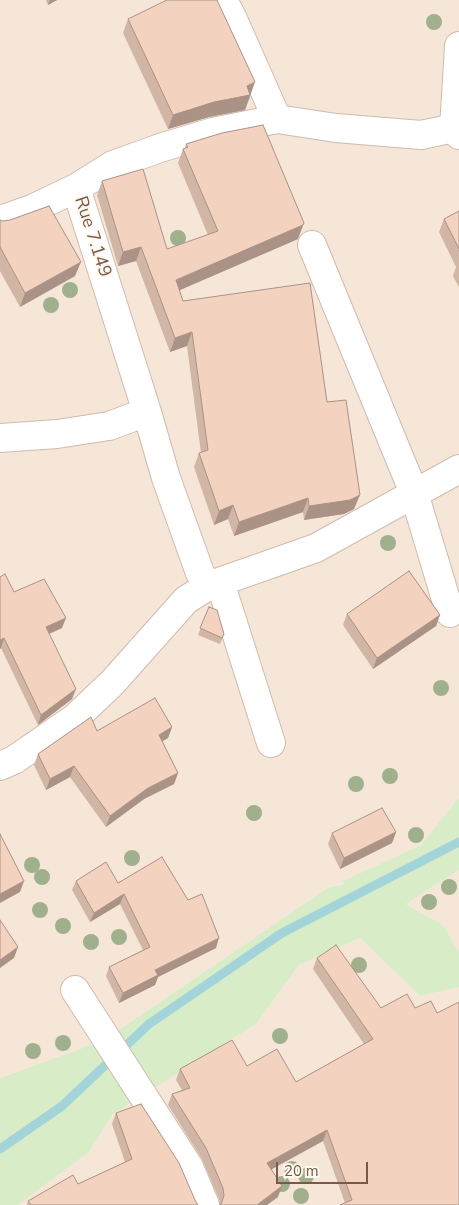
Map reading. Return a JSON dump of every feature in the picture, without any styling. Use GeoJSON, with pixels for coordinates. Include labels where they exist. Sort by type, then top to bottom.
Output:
{"type":"FeatureCollection","features":[{"type":"Feature","properties":{"kind":"street"},"geometry":{"type":"LineString","coordinates":[[222,0],[232,17],[277,118]]}},
{"type":"Feature","properties":{"kind":"street"},"geometry":{"type":"LineString","coordinates":[[457,131],[459,46]]}},
{"type":"Feature","properties":{"kind":"street","name":"Rue 7.149"},"geometry":{"type":"LineString","coordinates":[[271,743],[214,584],[200,573],[166,478],[76,188],[112,164],[213,132],[277,118],[336,128],[421,135],[457,131]]}},
{"type":"Feature","properties":{"kind":"street"},"geometry":{"type":"LineString","coordinates":[[0,220],[32,209],[76,188]]}},
{"type":"Feature","properties":{"kind":"street"},"geometry":{"type":"LineString","coordinates":[[312,245],[414,493],[450,613]]}},
{"type":"Feature","properties":{"kind":"street"},"geometry":{"type":"LineString","coordinates":[[0,438],[57,434],[109,426],[147,412]]}},
{"type":"Feature","properties":{"kind":"street"},"geometry":{"type":"LineString","coordinates":[[0,766],[14,760],[75,718],[112,684],[186,600],[214,584],[316,548],[459,469]]}},
{"type":"Feature","properties":{"kind":"street"},"geometry":{"type":"LineString","coordinates":[[74,990],[189,1167],[205,1205]]}},
{"type":"Feature","properties":{"kind":"shaded area"},"geometry":{"type":"Polygon","coordinates":[[[0,0],[459,0],[459,797],[421,845],[344,881],[345,883],[329,887],[104,1040],[0,1078],[0,0]]]}},
{"type":"Feature","properties":{"kind":"shaded area"},"geometry":{"type":"Polygon","coordinates":[[[459,870],[459,952],[443,925],[406,904],[459,870]]]}},
{"type":"Feature","properties":{"kind":"shaded area"},"geometry":{"type":"Polygon","coordinates":[[[360,938],[420,996],[459,987],[459,1205],[18,1205],[89,1152],[113,1114],[256,1024],[299,965],[360,938]]]}},
{"type":"Feature","properties":{"kind":"green space"},"geometry":{"type":"Polygon","coordinates":[[[459,797],[459,870],[406,904],[443,925],[459,952],[459,987],[420,996],[360,938],[299,965],[256,1024],[113,1114],[89,1152],[18,1205],[0,1205],[0,1078],[104,1040],[329,887],[344,884],[343,881],[421,845],[459,797]]]}},
{"type":"Feature","properties":{"kind":"building"},"geometry":{"type":"Polygon","coordinates":[[[167,0],[217,0],[255,82],[247,86],[250,95],[214,102],[173,115],[128,19],[167,0]]]}},
{"type":"Feature","properties":{"kind":"building"},"geometry":{"type":"Polygon","coordinates":[[[263,125],[304,223],[303,225],[176,280],[183,301],[310,283],[327,402],[346,400],[360,495],[350,500],[309,506],[308,498],[239,522],[233,505],[219,511],[199,453],[208,450],[192,332],[175,338],[141,247],[123,252],[102,181],[143,169],[167,249],[218,231],[183,149],[188,147],[186,144],[222,133],[263,125]]]}},
{"type":"Feature","properties":{"kind":"building"},"geometry":{"type":"Polygon","coordinates":[[[49,206],[81,262],[25,293],[0,247],[0,220],[10,220],[49,206]]]}},
{"type":"Feature","properties":{"kind":"building"},"geometry":{"type":"Polygon","coordinates":[[[459,211],[459,249],[444,219],[459,211]]]}},
{"type":"Feature","properties":{"kind":"building"},"geometry":{"type":"Polygon","coordinates":[[[409,571],[440,615],[377,658],[347,614],[409,571]]]}},
{"type":"Feature","properties":{"kind":"building"},"geometry":{"type":"Polygon","coordinates":[[[5,574],[14,592],[44,579],[66,618],[46,627],[76,689],[41,715],[4,638],[0,640],[0,577],[5,574]]]}},
{"type":"Feature","properties":{"kind":"building"},"geometry":{"type":"Polygon","coordinates":[[[209,607],[217,610],[224,634],[222,638],[200,628],[209,607]]]}},
{"type":"Feature","properties":{"kind":"building"},"geometry":{"type":"Polygon","coordinates":[[[155,698],[172,727],[159,735],[178,773],[148,788],[110,816],[74,766],[50,779],[38,754],[91,717],[97,731],[155,698]]]}},
{"type":"Feature","properties":{"kind":"building"},"geometry":{"type":"Polygon","coordinates":[[[382,808],[396,832],[344,858],[332,833],[382,808]]]}},
{"type":"Feature","properties":{"kind":"building"},"geometry":{"type":"Polygon","coordinates":[[[0,834],[24,881],[0,894],[0,834]]]}},
{"type":"Feature","properties":{"kind":"building"},"geometry":{"type":"Polygon","coordinates":[[[162,857],[188,900],[202,894],[219,938],[155,970],[158,975],[123,993],[109,967],[150,947],[124,894],[94,913],[76,881],[106,862],[118,883],[162,857]]]}},
{"type":"Feature","properties":{"kind":"building"},"geometry":{"type":"Polygon","coordinates":[[[0,920],[18,947],[0,960],[0,920]]]}},
{"type":"Feature","properties":{"kind":"building"},"geometry":{"type":"Polygon","coordinates":[[[336,945],[381,1008],[407,994],[415,1008],[431,1001],[437,1013],[459,1002],[459,1205],[340,1205],[352,1200],[327,1130],[267,1163],[282,1186],[257,1205],[220,1205],[224,1196],[223,1188],[206,1148],[172,1094],[190,1088],[180,1069],[232,1040],[247,1066],[277,1049],[296,1082],[373,1039],[317,958],[336,945]]]}},
{"type":"Feature","properties":{"kind":"building"},"geometry":{"type":"Polygon","coordinates":[[[141,1104],[179,1163],[198,1205],[31,1205],[28,1201],[73,1175],[78,1184],[132,1159],[116,1113],[141,1104]]]}},
{"type":"Feature","properties":{"kind":"waterway"},"geometry":{"type":"LineString","coordinates":[[0,1149],[62,1106],[149,1024],[282,933],[459,842]]}}]}
